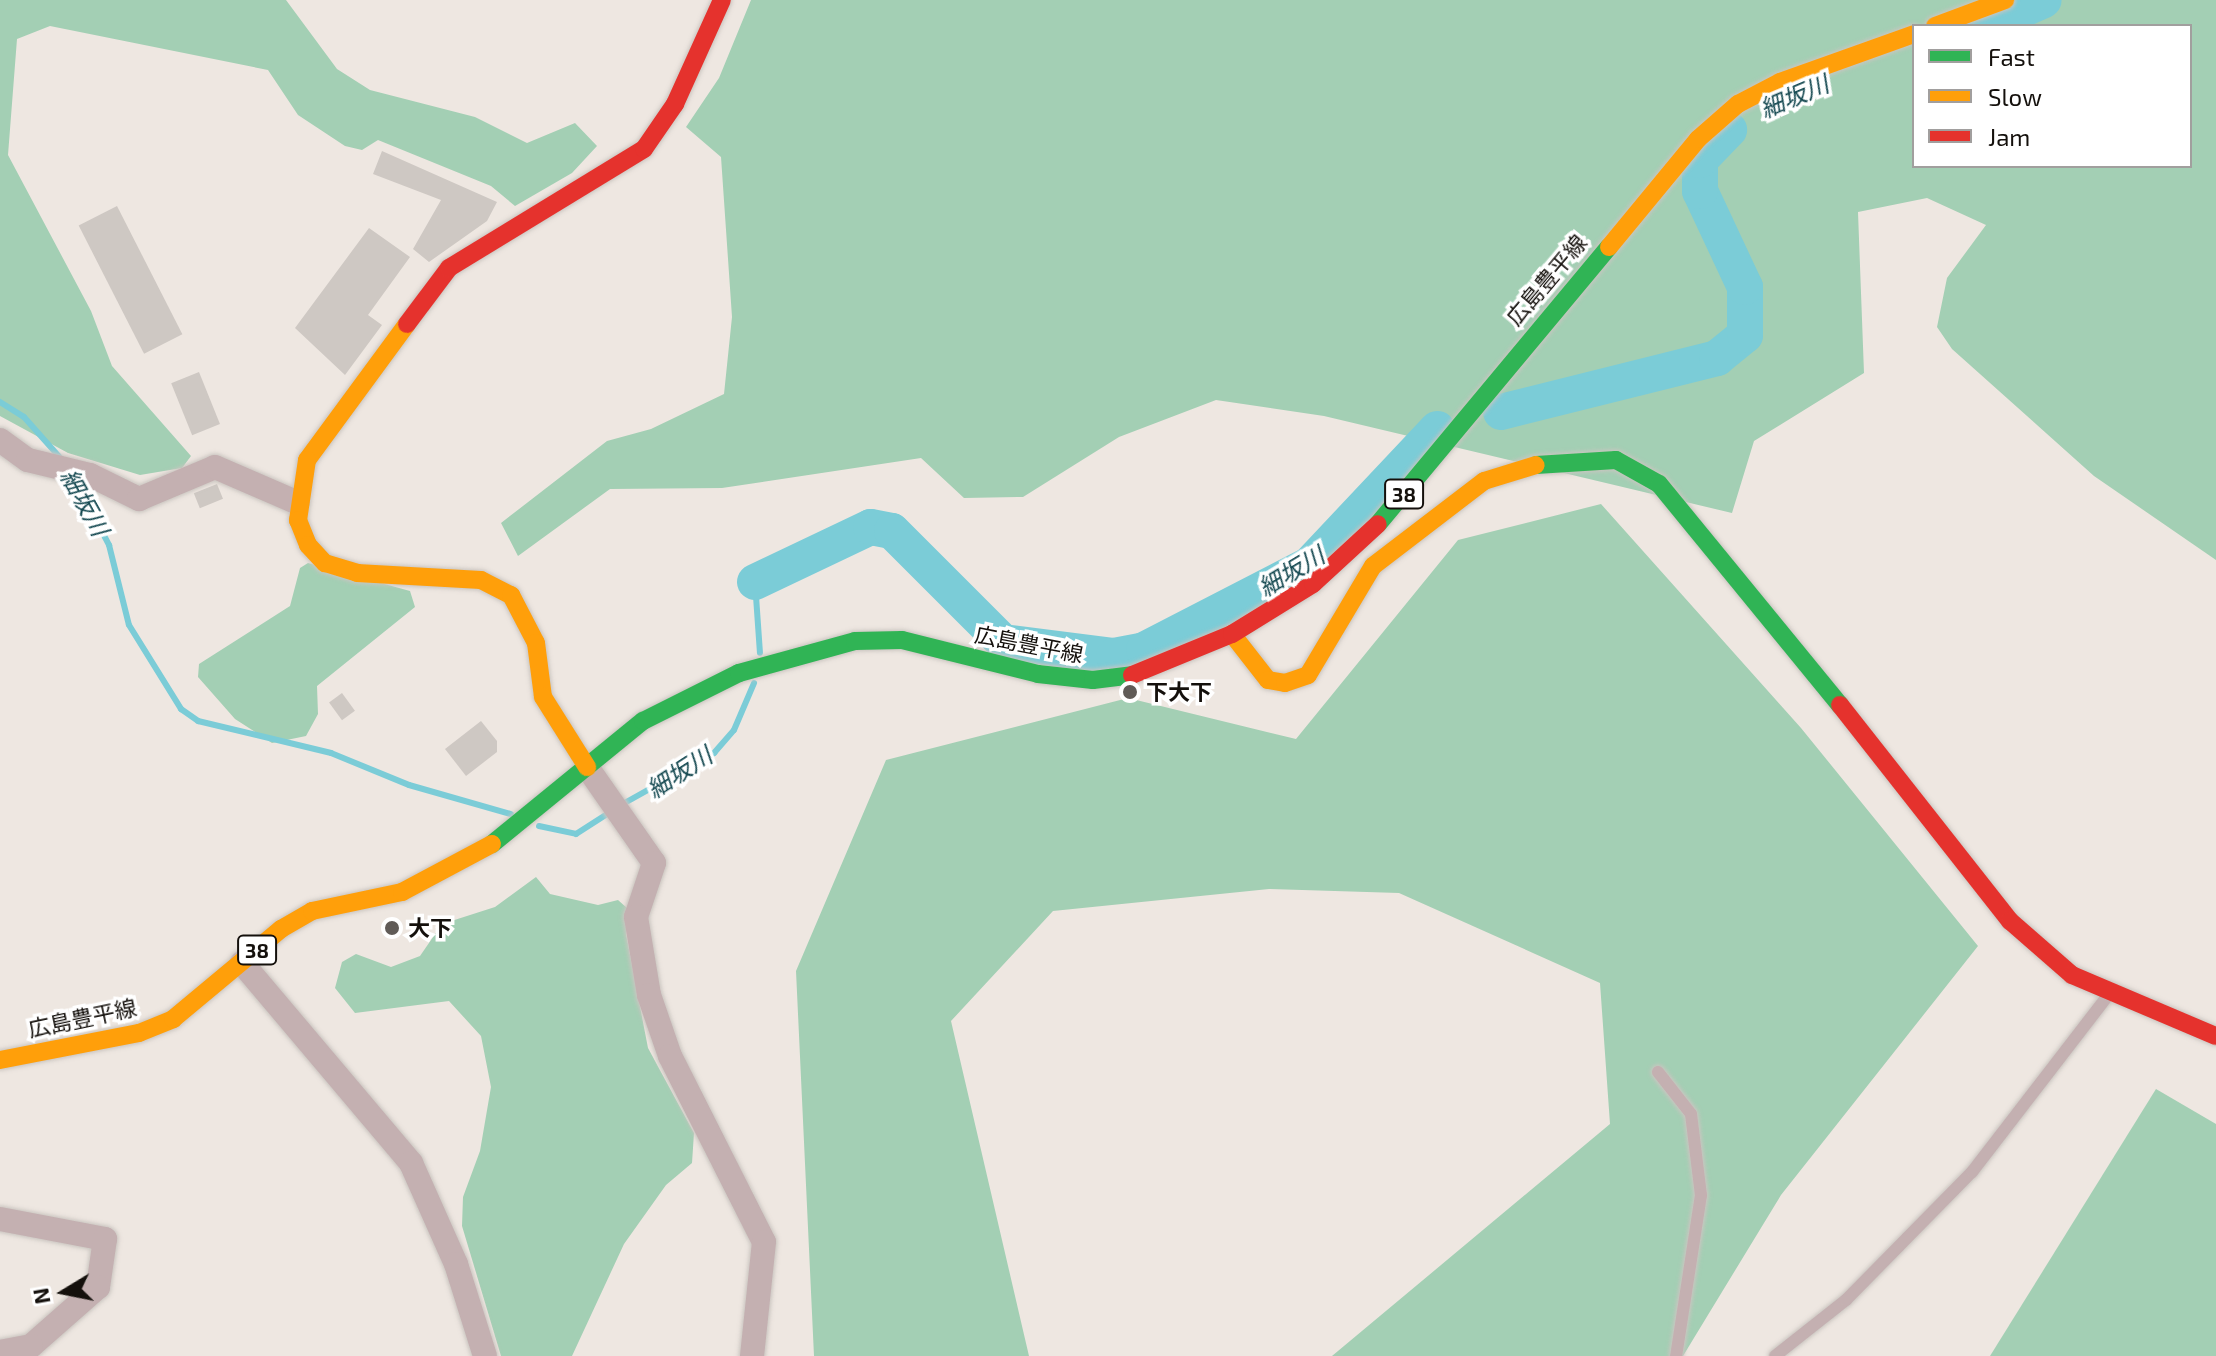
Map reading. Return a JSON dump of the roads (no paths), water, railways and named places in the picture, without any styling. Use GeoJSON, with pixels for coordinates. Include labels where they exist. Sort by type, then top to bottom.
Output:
{"type":"FeatureCollection","features":[{"type":"Feature","properties":{"kind":"street"},"geometry":{"type":"LineString","coordinates":[[722,0],[675,104],[644,149],[449,268],[307,460],[298,503],[308,545],[325,563],[357,573],[481,580],[511,595],[536,643],[543,697],[560,733],[654,863],[636,917],[649,995],[670,1056],[764,1242],[752,1356]]}},
{"type":"Feature","properties":{"kind":"street"},"geometry":{"type":"LineString","coordinates":[[1940,24],[2005,0]]}},
{"type":"Feature","properties":{"kind":"street","name":"広島豊平線"},"geometry":{"type":"LineString","coordinates":[[0,1060],[139,1033],[173,1019],[312,911],[402,892],[445,874],[511,831],[643,721],[739,673],[855,641],[902,640],[1038,674],[1093,680],[1137,674],[1232,634],[1313,584],[1368,536],[1698,139],[1738,104],[1780,82],[1912,35]]}},
{"type":"Feature","properties":{"kind":"street"},"geometry":{"type":"LineString","coordinates":[[0,440],[28,460],[90,475],[139,499],[215,467],[298,503]]}},
{"type":"Feature","properties":{"kind":"street"},"geometry":{"type":"LineString","coordinates":[[1232,634],[1268,680],[1285,683],[1308,675],[1373,566],[1450,504],[1484,481],[1550,461],[1616,460],[1659,484],[1704,533],[2010,921],[2072,975],[2109,994],[2216,1036]]}},
{"type":"Feature","properties":{"kind":"street"},"geometry":{"type":"LineString","coordinates":[[242,963],[411,1163],[456,1264],[485,1356]]}},
{"type":"Feature","properties":{"kind":"street"},"geometry":{"type":"LineString","coordinates":[[0,1219],[105,1239],[98,1287],[31,1346],[0,1352]]}},
{"type":"Feature","properties":{"kind":"lane"},"geometry":{"type":"LineString","coordinates":[[1775,1356],[1846,1300],[1972,1172],[2109,994]]}},
{"type":"Feature","properties":{"kind":"lane"},"geometry":{"type":"LineString","coordinates":[[1658,1072],[1691,1114],[1701,1195],[1676,1356]]}},
{"type":"Feature","properties":{"kind":"waterway","name":"細坂川"},"geometry":{"type":"LineString","coordinates":[[1990,24],[2044,0]]}},
{"type":"Feature","properties":{"kind":"waterway","name":"細坂川"},"geometry":{"type":"LineString","coordinates":[[1501,412],[1717,358],[1745,335],[1745,287],[1700,191],[1700,160],[1729,130]]}},
{"type":"Feature","properties":{"kind":"waterway","name":"細坂川"},"geometry":{"type":"LineString","coordinates":[[0,402],[24,417],[64,462]]}},
{"type":"Feature","properties":{"kind":"waterway","name":"細坂川"},"geometry":{"type":"LineString","coordinates":[[755,582],[871,527],[892,531],[1003,642],[1114,656],[1144,650],[1309,565],[1437,429]]}},
{"type":"Feature","properties":{"kind":"waterway","name":"細坂川"},"geometry":{"type":"LineString","coordinates":[[74,478],[109,545],[129,625],[181,709],[198,721],[331,753],[409,785],[511,814]]}},
{"type":"Feature","properties":{"kind":"waterway","name":"細坂川"},"geometry":{"type":"LineString","coordinates":[[755,582],[760,653]]}},
{"type":"Feature","properties":{"kind":"waterway","name":"細坂川"},"geometry":{"type":"LineString","coordinates":[[621,805],[714,753],[734,730],[754,683]]}},
{"type":"Feature","properties":{"kind":"waterway","name":"細坂川"},"geometry":{"type":"LineString","coordinates":[[539,826],[576,834],[612,811]]}},
{"type":"Feature","properties":{"kind":"place","name":"下大下"},"geometry":{"type":"Point","coordinates":[1130,692]}},
{"type":"Feature","properties":{"kind":"place","name":"大下"},"geometry":{"type":"Point","coordinates":[392,928]}}]}
